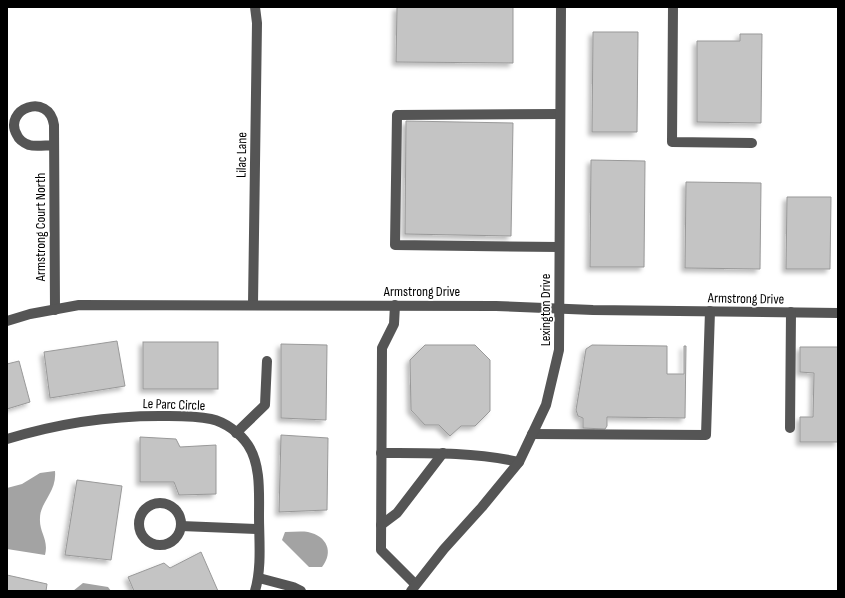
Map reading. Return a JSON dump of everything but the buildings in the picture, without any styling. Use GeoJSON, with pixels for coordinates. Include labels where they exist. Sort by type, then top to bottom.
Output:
{"type":"FeatureCollection","features":[{"type":"Feature","properties":{"kind":"street","name":"Lilac Lane"},"geometry":{"type":"LineString","coordinates":[[253,304],[257,23],[255,7]]}},
{"type":"Feature","properties":{"kind":"street","name":"Lexington Drive"},"geometry":{"type":"LineString","coordinates":[[413,588],[519,462],[546,406],[559,350],[560,7]]}},
{"type":"Feature","properties":{"kind":"street"},"geometry":{"type":"LineString","coordinates":[[673,7],[672,142],[752,143]]}},
{"type":"Feature","properties":{"kind":"street","name":"Armstrong Court North"},"geometry":{"type":"LineString","coordinates":[[54,145],[31,145],[19,139],[16,134],[15,121],[22,110],[28,107],[41,107],[51,115],[54,125],[55,310]]}},
{"type":"Feature","properties":{"kind":"street"},"geometry":{"type":"LineString","coordinates":[[559,247],[395,245],[397,115],[560,114]]}},
{"type":"Feature","properties":{"kind":"street","name":"Armstrong Drive"},"geometry":{"type":"LineString","coordinates":[[7,321],[30,314],[79,305],[395,305],[838,313]]}},
{"type":"Feature","properties":{"kind":"street"},"geometry":{"type":"LineString","coordinates":[[395,305],[394,324],[382,348],[381,550],[413,588]]}},
{"type":"Feature","properties":{"kind":"street"},"geometry":{"type":"LineString","coordinates":[[532,434],[706,435],[710,311]]}},
{"type":"Feature","properties":{"kind":"street"},"geometry":{"type":"LineString","coordinates":[[790,428],[791,312]]}},
{"type":"Feature","properties":{"kind":"street"},"geometry":{"type":"LineString","coordinates":[[236,433],[265,405],[267,361]]}},
{"type":"Feature","properties":{"kind":"street","name":"Le Parc Circle"},"geometry":{"type":"LineString","coordinates":[[7,439],[28,432],[93,420],[147,416],[193,416],[212,419],[232,428],[248,444],[256,463],[259,500],[259,578],[255,591]]}},
{"type":"Feature","properties":{"kind":"street"},"geometry":{"type":"LineString","coordinates":[[381,453],[443,453],[489,456],[519,462]]}},
{"type":"Feature","properties":{"kind":"street"},"geometry":{"type":"LineString","coordinates":[[381,525],[397,513],[443,453]]}},
{"type":"Feature","properties":{"kind":"street"},"geometry":{"type":"LineString","coordinates":[[152,504],[166,504],[178,512],[181,526],[176,539],[170,543],[156,545],[150,543],[140,533],[139,520],[146,508],[152,504]]}},
{"type":"Feature","properties":{"kind":"street"},"geometry":{"type":"LineString","coordinates":[[181,526],[259,529]]}},
{"type":"Feature","properties":{"kind":"street"},"geometry":{"type":"LineString","coordinates":[[259,578],[293,587],[301,591]]}},
{"type":"Feature","properties":{"kind":"shaded area"},"geometry":{"type":"Polygon","coordinates":[[[55,471],[54,485],[43,507],[40,518],[46,545],[45,555],[7,549],[7,488],[22,484],[40,473],[55,471]]]}},
{"type":"Feature","properties":{"kind":"shaded area"},"geometry":{"type":"Polygon","coordinates":[[[285,532],[308,532],[320,537],[327,545],[328,550],[328,556],[322,567],[309,567],[282,540],[285,532]]]}},
{"type":"Feature","properties":{"kind":"shaded area"},"geometry":{"type":"Polygon","coordinates":[[[83,583],[108,587],[111,591],[73,591],[83,583]]]}}]}
